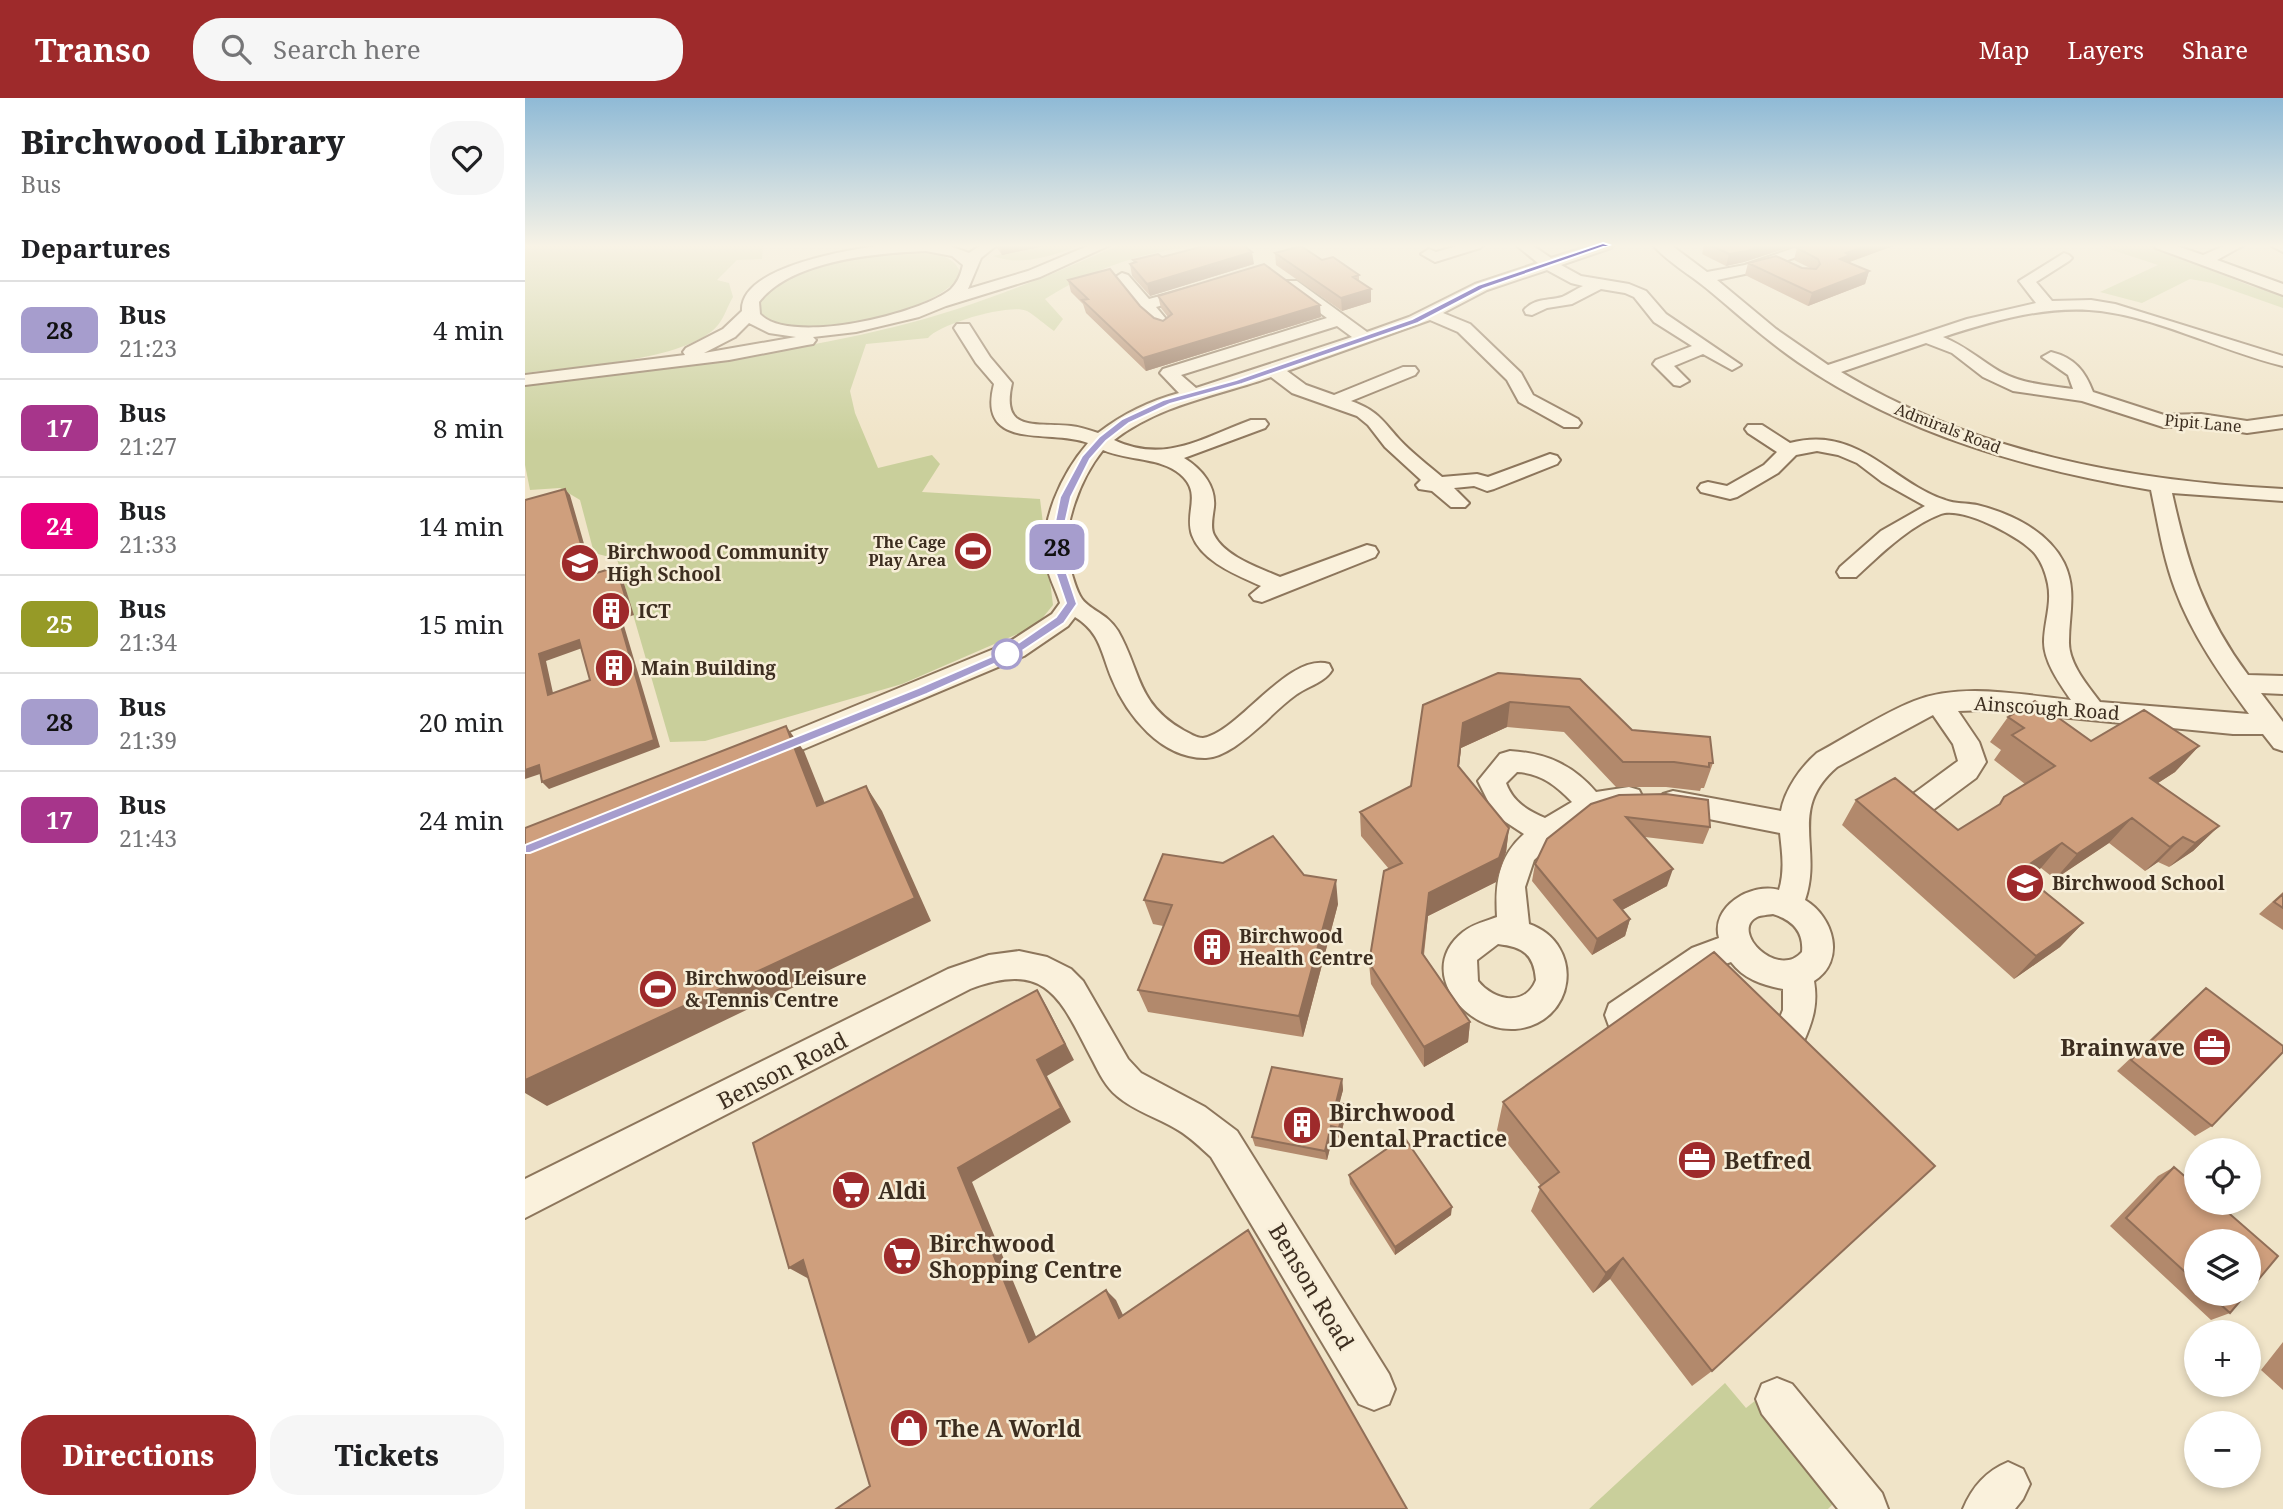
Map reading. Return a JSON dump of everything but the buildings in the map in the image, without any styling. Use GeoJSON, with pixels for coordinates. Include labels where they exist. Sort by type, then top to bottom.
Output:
{"type":"FeatureCollection","features":[{"type":"Feature","properties":{"kind":"street"},"geometry":{"type":"LineString","coordinates":[[525,380],[645,366],[783,345],[854,329],[913,311]]}},
{"type":"Feature","properties":{"kind":"street"},"geometry":{"type":"LineString","coordinates":[[1150,311],[1164,326]]}},
{"type":"Feature","properties":{"kind":"street"},"geometry":{"type":"LineString","coordinates":[[1327,311],[1366,339]]}},
{"type":"Feature","properties":{"kind":"street"},"geometry":{"type":"LineString","coordinates":[[1321,670],[1289,687],[1233,734],[1207,748],[1188,744],[1160,729],[1140,708],[1125,681],[1107,633],[1097,620],[1072,604],[1057,562],[1060,516],[1073,478],[1086,458],[1103,439],[1126,421],[1167,402],[1366,339],[1437,311]]}},
{"type":"Feature","properties":{"kind":"street"},"geometry":{"type":"LineString","coordinates":[[1654,311],[1660,318],[1732,365]]}},
{"type":"Feature","properties":{"kind":"street","name":"Admirals Road"},"geometry":{"type":"LineString","coordinates":[[1746,311],[1793,350],[1826,372],[1906,414],[1984,444],[2089,472],[2160,484],[2283,495]]}},
{"type":"Feature","properties":{"kind":"street"},"geometry":{"type":"LineString","coordinates":[[1826,372],[1859,358],[1973,321],[2020,311]]}},
{"type":"Feature","properties":{"kind":"street"},"geometry":{"type":"LineString","coordinates":[[2119,311],[2283,362]]}},
{"type":"Feature","properties":{"kind":"street"},"geometry":{"type":"LineString","coordinates":[[645,366],[709,345],[729,333],[751,312],[756,321],[783,330],[854,329]]}},
{"type":"Feature","properties":{"kind":"street"},"geometry":{"type":"LineString","coordinates":[[1431,314],[1458,324],[1471,334],[1515,377],[1520,399],[1571,423]]}},
{"type":"Feature","properties":{"kind":"street"},"geometry":{"type":"LineString","coordinates":[[1192,395],[1169,373],[1339,320]]}},
{"type":"Feature","properties":{"kind":"street"},"geometry":{"type":"LineString","coordinates":[[962,326],[982,359],[1003,383],[1000,408],[1006,420],[1019,427],[1073,432],[1103,439],[1133,454],[1166,458],[1188,470],[1201,485],[1204,497],[1201,527],[1207,540],[1269,591],[1367,552]]}},
{"type":"Feature","properties":{"kind":"street","name":"Pipit Lane"},"geometry":{"type":"LineString","coordinates":[[1926,337],[1958,349],[1989,373],[2020,387],[2085,396],[2163,421],[2201,420],[2247,427],[2283,422]]}},
{"type":"Feature","properties":{"kind":"street"},"geometry":{"type":"LineString","coordinates":[[1680,381],[1663,364],[1705,347]]}},
{"type":"Feature","properties":{"kind":"street"},"geometry":{"type":"LineString","coordinates":[[2051,357],[2076,372],[2085,396]]}},
{"type":"Feature","properties":{"kind":"street"},"geometry":{"type":"LineString","coordinates":[[1274,370],[1299,389],[1364,412],[1375,421],[1392,443],[1458,503]]}},
{"type":"Feature","properties":{"kind":"street"},"geometry":{"type":"LineString","coordinates":[[1335,401],[1409,371]]}},
{"type":"Feature","properties":{"kind":"street"},"geometry":{"type":"LineString","coordinates":[[1166,458],[1258,424]]}},
{"type":"Feature","properties":{"kind":"street"},"geometry":{"type":"LineString","coordinates":[[1755,429],[1789,451]]}},
{"type":"Feature","properties":{"kind":"street"},"geometry":{"type":"LineString","coordinates":[[1707,488],[1730,493],[1771,469],[1796,447],[1817,444],[1843,450],[1940,506],[1974,511],[2024,532],[2044,549],[2053,564],[2060,585],[2061,613],[2056,644],[2068,677],[2092,710]]}},
{"type":"Feature","properties":{"kind":"street"},"geometry":{"type":"LineString","coordinates":[[1413,488],[1436,483],[1477,480],[1487,485],[1550,460]]}},
{"type":"Feature","properties":{"kind":"street"},"geometry":{"type":"LineString","coordinates":[[2160,484],[2177,562],[2192,604],[2241,684],[2277,733]]}},
{"type":"Feature","properties":{"kind":"street"},"geometry":{"type":"LineString","coordinates":[[1848,572],[1889,536],[1940,506]]}},
{"type":"Feature","properties":{"kind":"street"},"geometry":{"type":"LineString","coordinates":[[742,763],[1015,650],[1060,620],[1072,604]]}},
{"type":"Feature","properties":{"kind":"street"},"geometry":{"type":"LineString","coordinates":[[2241,684],[2283,685]]}},
{"type":"Feature","properties":{"kind":"street","name":"Ainscough Road"},"geometry":{"type":"LineString","coordinates":[[1788,906],[1796,883],[1798,866],[1793,824],[1797,801],[1814,771],[1827,760],[1907,715],[1939,705],[1988,701],[2233,724],[2277,733]]}},
{"type":"Feature","properties":{"kind":"street"},"geometry":{"type":"LineString","coordinates":[[1912,810],[1966,771],[1972,762],[1966,742],[1939,705]]}},
{"type":"Feature","properties":{"kind":"street"},"geometry":{"type":"LineString","coordinates":[[1547,831],[1516,818],[1497,800],[1492,780],[1510,761],[1534,762],[1557,772],[1575,786],[1590,804]]}},
{"type":"Feature","properties":{"kind":"street"},"geometry":{"type":"LineString","coordinates":[[1514,931],[1510,887],[1521,855],[1547,831],[1590,804],[1629,798],[1664,800],[1793,824]]}},
{"type":"Feature","properties":{"kind":"street"},"geometry":{"type":"LineString","coordinates":[[1773,901],[1801,914],[1818,937],[1820,949],[1816,961],[1796,974],[1769,972],[1755,966],[1736,946],[1732,923],[1736,913],[1746,906],[1773,901]]}},
{"type":"Feature","properties":{"kind":"street"},"geometry":{"type":"LineString","coordinates":[[1621,1015],[1703,958],[1736,946]]}},
{"type":"Feature","properties":{"kind":"street","name":"Benson Road"},"geometry":{"type":"LineString","coordinates":[[525,1199],[959,979],[1002,965],[1037,967],[1056,975],[1072,991],[1115,1070],[1129,1085],[1193,1119],[1224,1144],[1374,1389]]}},
{"type":"Feature","properties":{"kind":"street"},"geometry":{"type":"LineString","coordinates":[[1792,1031],[1799,1018],[1801,991],[1796,974]]}},
{"type":"Feature","properties":{"kind":"street"},"geometry":{"type":"LineString","coordinates":[[1777,1399],[1867,1509]]}},
{"type":"Feature","properties":{"kind":"green space"},"geometry":{"type":"Polygon","coordinates":[[[525,311],[726,311],[718,325],[703,337],[682,347],[598,365],[525,373],[525,311]]]}},
{"type":"Feature","properties":{"kind":"green space"},"geometry":{"type":"Polygon","coordinates":[[[901,311],[868,320],[804,327],[778,324],[762,316],[760,312],[901,311]]]}},
{"type":"Feature","properties":{"kind":"green space"},"geometry":{"type":"Polygon","coordinates":[[[952,311],[1000,311],[960,321],[928,338],[866,344],[850,391],[855,413],[878,468],[932,455],[940,464],[922,492],[1040,499],[1053,605],[1036,626],[902,684],[705,741],[670,742],[617,559],[594,553],[580,500],[560,488],[530,490],[525,465],[525,386],[802,346],[894,327],[952,311]]]}},
{"type":"Feature","properties":{"kind":"green space"},"geometry":{"type":"Polygon","coordinates":[[[1027,311],[1056,311],[1063,319],[1054,331],[1027,311]]]}},
{"type":"Feature","properties":{"kind":"green space"},"geometry":{"type":"Polygon","coordinates":[[[1725,1383],[1746,1408],[1756,1400],[1836,1501],[1828,1509],[1589,1509],[1725,1383]]]}},
{"type":"Feature","properties":{"kind":"bus line","name":"28"},"geometry":{"type":"LineString","coordinates":[[525,849],[923,691],[1040,636],[1060,620],[1072,604],[1062,583],[1057,562],[1060,516],[1073,478],[1103,439],[1126,421],[1167,402],[1239,382],[1331,351],[1436,311]]}},
{"type":"Feature","properties":{"kind":"place","name":"The Cage Play Area"},"geometry":{"type":"Point","coordinates":[973,551]}},
{"type":"Feature","properties":{"kind":"place","name":"Birchwood Community High School"},"geometry":{"type":"Point","coordinates":[580,563]}},
{"type":"Feature","properties":{"kind":"place","name":"ICT"},"geometry":{"type":"Point","coordinates":[611,611]}},
{"type":"Feature","properties":{"kind":"place","name":"Main Building"},"geometry":{"type":"Point","coordinates":[614,668]}},
{"type":"Feature","properties":{"kind":"place","name":"Birchwood School"},"geometry":{"type":"Point","coordinates":[2025,883]}},
{"type":"Feature","properties":{"kind":"place","name":"Birchwood Health Centre"},"geometry":{"type":"Point","coordinates":[1212,947]}},
{"type":"Feature","properties":{"kind":"place","name":"Birchwood Leisure & Tennis Centre"},"geometry":{"type":"Point","coordinates":[658,989]}},
{"type":"Feature","properties":{"kind":"place","name":"Brainwave"},"geometry":{"type":"Point","coordinates":[2212,1047]}},
{"type":"Feature","properties":{"kind":"place","name":"Birchwood Dental Practice"},"geometry":{"type":"Point","coordinates":[1302,1125]}},
{"type":"Feature","properties":{"kind":"place","name":"Betfred"},"geometry":{"type":"Point","coordinates":[1697,1160]}},
{"type":"Feature","properties":{"kind":"place","name":"Aldi"},"geometry":{"type":"Point","coordinates":[851,1190]}},
{"type":"Feature","properties":{"kind":"place","name":"Birchwood Shopping Centre"},"geometry":{"type":"Point","coordinates":[902,1256]}},
{"type":"Feature","properties":{"kind":"place","name":"The A World"},"geometry":{"type":"Point","coordinates":[909,1428]}}]}
